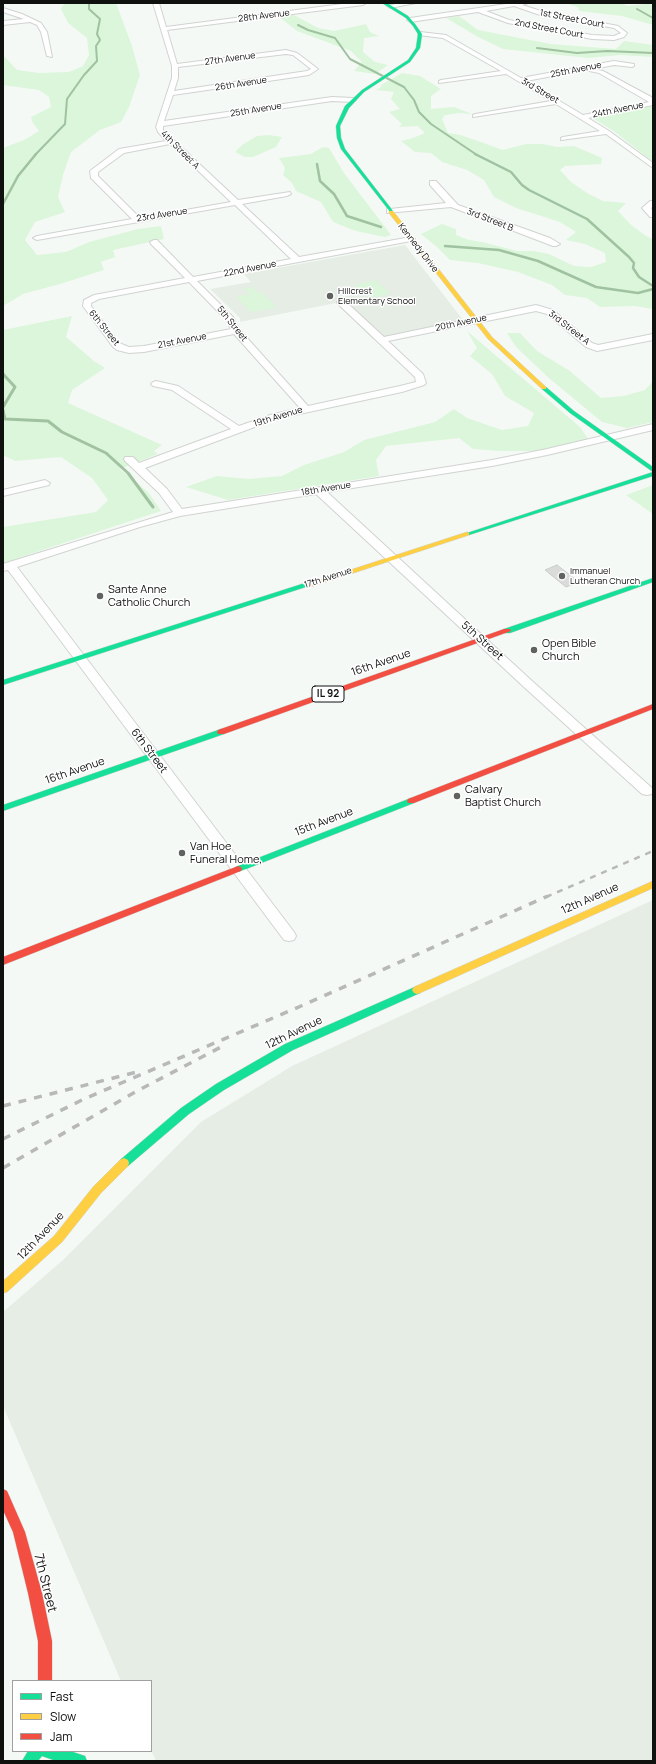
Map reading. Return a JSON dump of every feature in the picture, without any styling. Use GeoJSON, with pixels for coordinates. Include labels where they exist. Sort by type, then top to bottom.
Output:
{"type":"FeatureCollection","features":[{"type":"Feature","properties":{"kind":"street"},"geometry":{"type":"LineString","coordinates":[[156,4],[165,3]]}},
{"type":"Feature","properties":{"kind":"street","name":"28th Avenue"},"geometry":{"type":"LineString","coordinates":[[164,29],[363,3]]}},
{"type":"Feature","properties":{"kind":"street"},"geometry":{"type":"LineString","coordinates":[[387,5],[413,3]]}},
{"type":"Feature","properties":{"kind":"street"},"geometry":{"type":"LineString","coordinates":[[410,20],[528,3]]}},
{"type":"Feature","properties":{"kind":"street","name":"4th Street A"},"geometry":{"type":"LineString","coordinates":[[156,4],[175,66],[175,78],[160,124],[160,132],[296,260]]}},
{"type":"Feature","properties":{"kind":"street"},"geometry":{"type":"LineString","coordinates":[[387,5],[410,20],[420,34]]}},
{"type":"Feature","properties":{"kind":"street","name":"1st Street Court"},"geometry":{"type":"LineString","coordinates":[[516,5],[540,13],[616,27],[623,31],[622,36]]}},
{"type":"Feature","properties":{"kind":"street"},"geometry":{"type":"LineString","coordinates":[[3,10],[20,15],[39,24],[44,32],[50,56]]}},
{"type":"Feature","properties":{"kind":"street","name":"2nd Street Court"},"geometry":{"type":"LineString","coordinates":[[479,10],[508,21],[580,35],[605,38],[622,36]]}},
{"type":"Feature","properties":{"kind":"street"},"geometry":{"type":"LineString","coordinates":[[3,23],[30,20]]}},
{"type":"Feature","properties":{"kind":"street","name":"3rd Street"},"geometry":{"type":"LineString","coordinates":[[420,34],[444,36],[608,132],[653,166]]}},
{"type":"Feature","properties":{"kind":"street","name":"Kennedy Drive"},"geometry":{"type":"LineString","coordinates":[[420,34],[418,48],[409,61],[363,91],[353,100],[343,113],[338,126],[340,143],[347,156],[490,338],[531,377],[572,412],[653,470]]}},
{"type":"Feature","properties":{"kind":"street","name":"27th Avenue"},"geometry":{"type":"LineString","coordinates":[[175,66],[286,52],[295,54],[308,63],[315,69],[313,71]]}},
{"type":"Feature","properties":{"kind":"street","name":"25th Avenue"},"geometry":{"type":"LineString","coordinates":[[521,80],[618,63],[632,65]]}},
{"type":"Feature","properties":{"kind":"street"},"geometry":{"type":"LineString","coordinates":[[586,69],[601,72],[653,102]]}},
{"type":"Feature","properties":{"kind":"street","name":"26th Avenue"},"geometry":{"type":"LineString","coordinates":[[169,94],[313,71]]}},
{"type":"Feature","properties":{"kind":"street"},"geometry":{"type":"LineString","coordinates":[[441,82],[507,72]]}},
{"type":"Feature","properties":{"kind":"street","name":"25th Avenue"},"geometry":{"type":"LineString","coordinates":[[160,124],[332,98],[353,100]]}},
{"type":"Feature","properties":{"kind":"street"},"geometry":{"type":"LineString","coordinates":[[475,116],[559,102]]}},
{"type":"Feature","properties":{"kind":"street","name":"24th Avenue"},"geometry":{"type":"LineString","coordinates":[[583,117],[653,102]]}},
{"type":"Feature","properties":{"kind":"street"},"geometry":{"type":"LineString","coordinates":[[563,139],[608,132]]}},
{"type":"Feature","properties":{"kind":"street"},"geometry":{"type":"LineString","coordinates":[[137,219],[93,174],[94,171],[119,152],[171,142]]}},
{"type":"Feature","properties":{"kind":"street","name":"3rd Street B"},"geometry":{"type":"LineString","coordinates":[[433,183],[452,205],[556,244]]}},
{"type":"Feature","properties":{"kind":"street","name":"23rd Avenue"},"geometry":{"type":"LineString","coordinates":[[36,238],[137,219],[287,194]]}},
{"type":"Feature","properties":{"kind":"street"},"geometry":{"type":"LineString","coordinates":[[653,204],[646,208],[653,214]]}},
{"type":"Feature","properties":{"kind":"street"},"geometry":{"type":"LineString","coordinates":[[390,211],[452,205]]}},
{"type":"Feature","properties":{"kind":"street","name":"22nd Avenue"},"geometry":{"type":"LineString","coordinates":[[89,300],[411,239]]}},
{"type":"Feature","properties":{"kind":"street","name":"5th Street"},"geometry":{"type":"LineString","coordinates":[[154,242],[230,319],[236,331],[306,409]]}},
{"type":"Feature","properties":{"kind":"street","name":"6th Street"},"geometry":{"type":"LineString","coordinates":[[89,300],[87,302],[87,306],[116,345],[120,348],[129,350]]}},
{"type":"Feature","properties":{"kind":"street"},"geometry":{"type":"LineString","coordinates":[[341,302],[382,340]]}},
{"type":"Feature","properties":{"kind":"street","name":"20th Avenue"},"geometry":{"type":"LineString","coordinates":[[382,340],[531,308],[541,308]]}},
{"type":"Feature","properties":{"kind":"street","name":"3rd Street A"},"geometry":{"type":"LineString","coordinates":[[541,308],[550,312],[597,348],[653,337]]}},
{"type":"Feature","properties":{"kind":"street","name":"21st Avenue"},"geometry":{"type":"LineString","coordinates":[[129,350],[144,349],[236,331]]}},
{"type":"Feature","properties":{"kind":"street","name":"19th Avenue"},"geometry":{"type":"LineString","coordinates":[[139,468],[274,417],[306,409],[402,390],[421,383],[420,376],[382,340]]}},
{"type":"Feature","properties":{"kind":"street"},"geometry":{"type":"LineString","coordinates":[[156,384],[175,388],[238,430]]}},
{"type":"Feature","properties":{"kind":"street","name":"18th Avenue"},"geometry":{"type":"LineString","coordinates":[[7,567],[179,513],[492,463],[547,452],[653,427]]}},
{"type":"Feature","properties":{"kind":"street"},"geometry":{"type":"LineString","coordinates":[[130,459],[163,491],[179,513]]}},
{"type":"Feature","properties":{"kind":"street","name":"17th Avenue"},"geometry":{"type":"LineString","coordinates":[[3,683],[653,474]]}},
{"type":"Feature","properties":{"kind":"street"},"geometry":{"type":"LineString","coordinates":[[3,493],[45,483]]}},
{"type":"Feature","properties":{"kind":"street","name":"5th Street"},"geometry":{"type":"LineString","coordinates":[[318,490],[647,790]]}},
{"type":"Feature","properties":{"kind":"street","name":"6th Street"},"geometry":{"type":"LineString","coordinates":[[7,567],[80,658],[289,936]]}},
{"type":"Feature","properties":{"kind":"street","name":"16th Avenue"},"geometry":{"type":"LineString","coordinates":[[3,808],[653,580]]}},
{"type":"Feature","properties":{"kind":"street","name":"15th Avenue"},"geometry":{"type":"LineString","coordinates":[[3,961],[653,706]]}},
{"type":"Feature","properties":{"kind":"street","name":"12th Avenue"},"geometry":{"type":"LineString","coordinates":[[3,1288],[58,1239],[97,1190],[124,1163],[185,1111],[226,1083],[289,1047],[653,884]]}},
{"type":"Feature","properties":{"kind":"street","name":"7th Street"},"geometry":{"type":"LineString","coordinates":[[3,1495],[18,1532],[35,1593],[45,1641],[45,1680]]}},
{"type":"Feature","properties":{"kind":"street"},"geometry":{"type":"LineString","coordinates":[[29,1761],[36,1752]]}},
{"type":"Feature","properties":{"kind":"street"},"geometry":{"type":"LineString","coordinates":[[49,1752],[80,1761]]}},
{"type":"Feature","properties":{"kind":"shaded area","name":"Hillcrest Elementary School"},"geometry":{"type":"Polygon","coordinates":[[[405,245],[463,320],[373,339],[336,303],[240,322],[240,318],[210,289],[251,282],[244,274],[405,245]]]}},
{"type":"Feature","properties":{"kind":"shaded area"},"geometry":{"type":"Polygon","coordinates":[[[653,900],[653,1761],[156,1761],[152,1752],[152,1680],[121,1680],[3,1406],[3,1312],[63,1260],[201,1122],[292,1066],[653,900]]]}},
{"type":"Feature","properties":{"kind":"green space"},"geometry":{"type":"Polygon","coordinates":[[[62,3],[116,3],[132,46],[140,75],[129,107],[121,122],[100,130],[71,152],[63,175],[58,197],[65,212],[35,222],[25,240],[37,255],[66,252],[89,242],[138,229],[161,226],[164,239],[113,250],[115,257],[101,262],[104,270],[23,294],[3,306],[3,148],[24,140],[39,131],[33,123],[31,117],[51,107],[49,97],[39,90],[3,85],[3,55],[17,70],[39,73],[69,72],[83,66],[89,55],[87,38],[68,23],[61,9],[64,4],[62,3]]]}},
{"type":"Feature","properties":{"kind":"green space"},"geometry":{"type":"Polygon","coordinates":[[[565,3],[621,3],[628,6],[653,3],[653,25],[622,16],[579,11],[578,7],[565,3]]]}},
{"type":"Feature","properties":{"kind":"green space"},"geometry":{"type":"Polygon","coordinates":[[[294,15],[318,28],[334,31],[366,24],[370,32],[379,36],[364,38],[363,52],[375,62],[388,65],[375,74],[354,71],[362,62],[351,51],[297,31],[278,16],[294,15]]]}},
{"type":"Feature","properties":{"kind":"green space"},"geometry":{"type":"Polygon","coordinates":[[[459,16],[478,30],[551,44],[616,49],[624,41],[653,45],[653,57],[620,55],[588,58],[503,49],[478,37],[446,18],[459,16]]]}},
{"type":"Feature","properties":{"kind":"green space"},"geometry":{"type":"Polygon","coordinates":[[[402,73],[420,76],[441,89],[431,96],[431,109],[454,107],[472,114],[458,113],[445,115],[442,119],[448,133],[461,135],[503,150],[526,144],[543,144],[557,147],[574,146],[602,158],[601,164],[565,166],[560,170],[571,182],[587,193],[603,201],[626,203],[618,211],[630,224],[646,236],[653,239],[653,309],[635,306],[600,307],[587,298],[565,295],[552,285],[518,272],[478,263],[450,260],[421,234],[442,224],[456,229],[456,235],[469,240],[517,251],[533,251],[549,254],[574,266],[591,267],[606,262],[605,253],[585,244],[566,240],[576,232],[560,222],[516,208],[494,197],[484,180],[467,170],[442,162],[431,153],[415,152],[401,141],[425,133],[418,126],[399,127],[402,124],[389,112],[400,109],[391,99],[394,92],[376,90],[381,87],[381,85],[402,73]]]}},
{"type":"Feature","properties":{"kind":"green space"},"geometry":{"type":"Polygon","coordinates":[[[653,106],[653,162],[615,132],[591,117],[653,106]]]}},
{"type":"Feature","properties":{"kind":"green space"},"geometry":{"type":"Polygon","coordinates":[[[269,135],[282,137],[276,147],[253,157],[245,157],[235,152],[242,145],[257,136],[269,135]]]}},
{"type":"Feature","properties":{"kind":"green space"},"geometry":{"type":"Polygon","coordinates":[[[323,147],[329,148],[344,173],[391,235],[385,237],[356,231],[333,222],[321,202],[296,191],[292,183],[283,175],[285,168],[279,158],[311,154],[323,147]]]}},
{"type":"Feature","properties":{"kind":"green space"},"geometry":{"type":"Polygon","coordinates":[[[375,280],[391,294],[369,298],[355,285],[375,280]]]}},
{"type":"Feature","properties":{"kind":"green space"},"geometry":{"type":"Polygon","coordinates":[[[252,287],[258,293],[261,292],[277,307],[251,312],[236,297],[250,294],[244,288],[252,287]]]}},
{"type":"Feature","properties":{"kind":"green space"},"geometry":{"type":"Polygon","coordinates":[[[72,316],[66,337],[94,361],[105,368],[72,390],[68,403],[162,445],[154,451],[158,454],[120,469],[149,493],[161,511],[3,563],[3,527],[96,512],[108,500],[92,478],[61,457],[15,461],[3,455],[3,330],[72,316]]]}},
{"type":"Feature","properties":{"kind":"green space"},"geometry":{"type":"Polygon","coordinates":[[[467,331],[580,427],[588,439],[548,451],[500,451],[473,449],[459,438],[386,446],[376,460],[379,476],[228,500],[186,487],[217,476],[249,479],[282,476],[304,465],[344,452],[364,440],[435,422],[454,409],[467,418],[502,430],[528,426],[534,413],[505,396],[492,374],[470,356],[477,348],[467,331]]]}},
{"type":"Feature","properties":{"kind":"green space"},"geometry":{"type":"Polygon","coordinates":[[[507,333],[520,333],[537,351],[570,371],[601,398],[624,396],[645,390],[653,381],[653,422],[627,428],[602,422],[550,379],[516,347],[507,333]]]}},
{"type":"Feature","properties":{"kind":"green space"},"geometry":{"type":"Polygon","coordinates":[[[653,485],[653,514],[626,495],[653,485]]]}},
{"type":"Feature","properties":{"kind":"building","name":"Immanuel Lutheran Church"},"geometry":{"type":"Polygon","coordinates":[[[557,565],[579,582],[566,587],[545,570],[557,565]]]}},
{"type":"Feature","properties":{"kind":"waterway"},"geometry":{"type":"LineString","coordinates":[[35,155],[65,124],[67,99],[84,75],[97,61],[96,46],[100,40],[97,34],[100,19],[89,9],[89,3]]}},
{"type":"Feature","properties":{"kind":"waterway"},"geometry":{"type":"LineString","coordinates":[[637,9],[653,18]]}},
{"type":"Feature","properties":{"kind":"waterway"},"geometry":{"type":"LineString","coordinates":[[298,25],[308,30],[335,38],[350,59],[404,87],[414,100],[419,112],[431,124],[477,155]]}},
{"type":"Feature","properties":{"kind":"waterway"},"geometry":{"type":"LineString","coordinates":[[537,48],[577,53],[607,51],[653,53]]}},
{"type":"Feature","properties":{"kind":"waterway"},"geometry":{"type":"LineString","coordinates":[[3,204],[18,176],[36,154]]}},
{"type":"Feature","properties":{"kind":"waterway"},"geometry":{"type":"LineString","coordinates":[[477,155],[511,172],[522,185],[529,190],[587,219],[629,257],[634,263],[633,268],[639,277],[653,286]]}},
{"type":"Feature","properties":{"kind":"waterway"},"geometry":{"type":"LineString","coordinates":[[317,164],[320,181],[334,194],[347,216],[381,227]]}},
{"type":"Feature","properties":{"kind":"waterway"},"geometry":{"type":"LineString","coordinates":[[445,246],[499,250],[538,261],[596,287],[638,293],[653,289]]}},
{"type":"Feature","properties":{"kind":"waterway"},"geometry":{"type":"LineString","coordinates":[[3,374],[15,387],[3,407]]}},
{"type":"Feature","properties":{"kind":"waterway"},"geometry":{"type":"LineString","coordinates":[[3,410],[5,419],[48,421],[62,432],[106,453],[128,473],[153,507]]}},
{"type":"Feature","properties":{"kind":"railway"},"geometry":{"type":"LineString","coordinates":[[546,897],[653,851]]}},
{"type":"Feature","properties":{"kind":"railway"},"geometry":{"type":"LineString","coordinates":[[3,1139],[84,1099],[301,1006],[548,896]]}},
{"type":"Feature","properties":{"kind":"railway"},"geometry":{"type":"LineString","coordinates":[[3,1168],[137,1091],[221,1047]]}},
{"type":"Feature","properties":{"kind":"railway"},"geometry":{"type":"LineString","coordinates":[[3,1106],[137,1072]]}},
{"type":"Feature","properties":{"kind":"traffic: fast"},"geometry":{"type":"LineString","coordinates":[[384,3],[407,17],[414,25],[420,34],[418,48],[409,61],[363,91],[347,107],[338,126],[339,138],[343,149],[391,212]]}},
{"type":"Feature","properties":{"kind":"traffic: fast"},"geometry":{"type":"LineString","coordinates":[[544,388],[572,412],[653,470]]}},
{"type":"Feature","properties":{"kind":"traffic: fast"},"geometry":{"type":"LineString","coordinates":[[467,534],[653,474]]}},
{"type":"Feature","properties":{"kind":"traffic: fast"},"geometry":{"type":"LineString","coordinates":[[507,631],[653,580]]}},
{"type":"Feature","properties":{"kind":"traffic: fast"},"geometry":{"type":"LineString","coordinates":[[3,683],[311,584]]}},
{"type":"Feature","properties":{"kind":"traffic: fast"},"geometry":{"type":"LineString","coordinates":[[3,808],[221,732]]}},
{"type":"Feature","properties":{"kind":"traffic: fast"},"geometry":{"type":"LineString","coordinates":[[238,869],[411,801]]}},
{"type":"Feature","properties":{"kind":"traffic: fast"},"geometry":{"type":"LineString","coordinates":[[124,1163],[185,1111],[220,1087],[289,1047],[417,990]]}},
{"type":"Feature","properties":{"kind":"traffic: fast"},"geometry":{"type":"LineString","coordinates":[[29,1761],[36,1752]]}},
{"type":"Feature","properties":{"kind":"traffic: fast"},"geometry":{"type":"LineString","coordinates":[[49,1752],[80,1761]]}},
{"type":"Feature","properties":{"kind":"traffic: slow"},"geometry":{"type":"LineString","coordinates":[[391,212],[490,338],[544,388]]}},
{"type":"Feature","properties":{"kind":"traffic: slow"},"geometry":{"type":"LineString","coordinates":[[311,584],[467,534]]}},
{"type":"Feature","properties":{"kind":"traffic: slow"},"geometry":{"type":"LineString","coordinates":[[417,990],[653,884]]}},
{"type":"Feature","properties":{"kind":"traffic: slow"},"geometry":{"type":"LineString","coordinates":[[3,1288],[58,1239],[97,1190],[124,1163]]}},
{"type":"Feature","properties":{"kind":"traffic: jam"},"geometry":{"type":"LineString","coordinates":[[221,732],[507,631]]}},
{"type":"Feature","properties":{"kind":"traffic: jam"},"geometry":{"type":"LineString","coordinates":[[411,801],[653,706]]}},
{"type":"Feature","properties":{"kind":"traffic: jam"},"geometry":{"type":"LineString","coordinates":[[3,961],[238,869]]}},
{"type":"Feature","properties":{"kind":"traffic: jam"},"geometry":{"type":"LineString","coordinates":[[3,1495],[19,1532],[35,1593],[45,1641],[45,1680]]}},
{"type":"Feature","properties":{"kind":"place","name":"Hillcrest Elementary School"},"geometry":{"type":"Point","coordinates":[330,296]}},
{"type":"Feature","properties":{"kind":"place","name":"Immanuel Lutheran Church"},"geometry":{"type":"Point","coordinates":[562,576]}},
{"type":"Feature","properties":{"kind":"place","name":"Sante Anne Catholic Church"},"geometry":{"type":"Point","coordinates":[100,596]}},
{"type":"Feature","properties":{"kind":"place","name":"Open Bible Church"},"geometry":{"type":"Point","coordinates":[534,650]}},
{"type":"Feature","properties":{"kind":"place","name":"Calvary Baptist Church"},"geometry":{"type":"Point","coordinates":[457,796]}},
{"type":"Feature","properties":{"kind":"place","name":"Van Hoe Funeral Home,"},"geometry":{"type":"Point","coordinates":[182,853]}}]}
